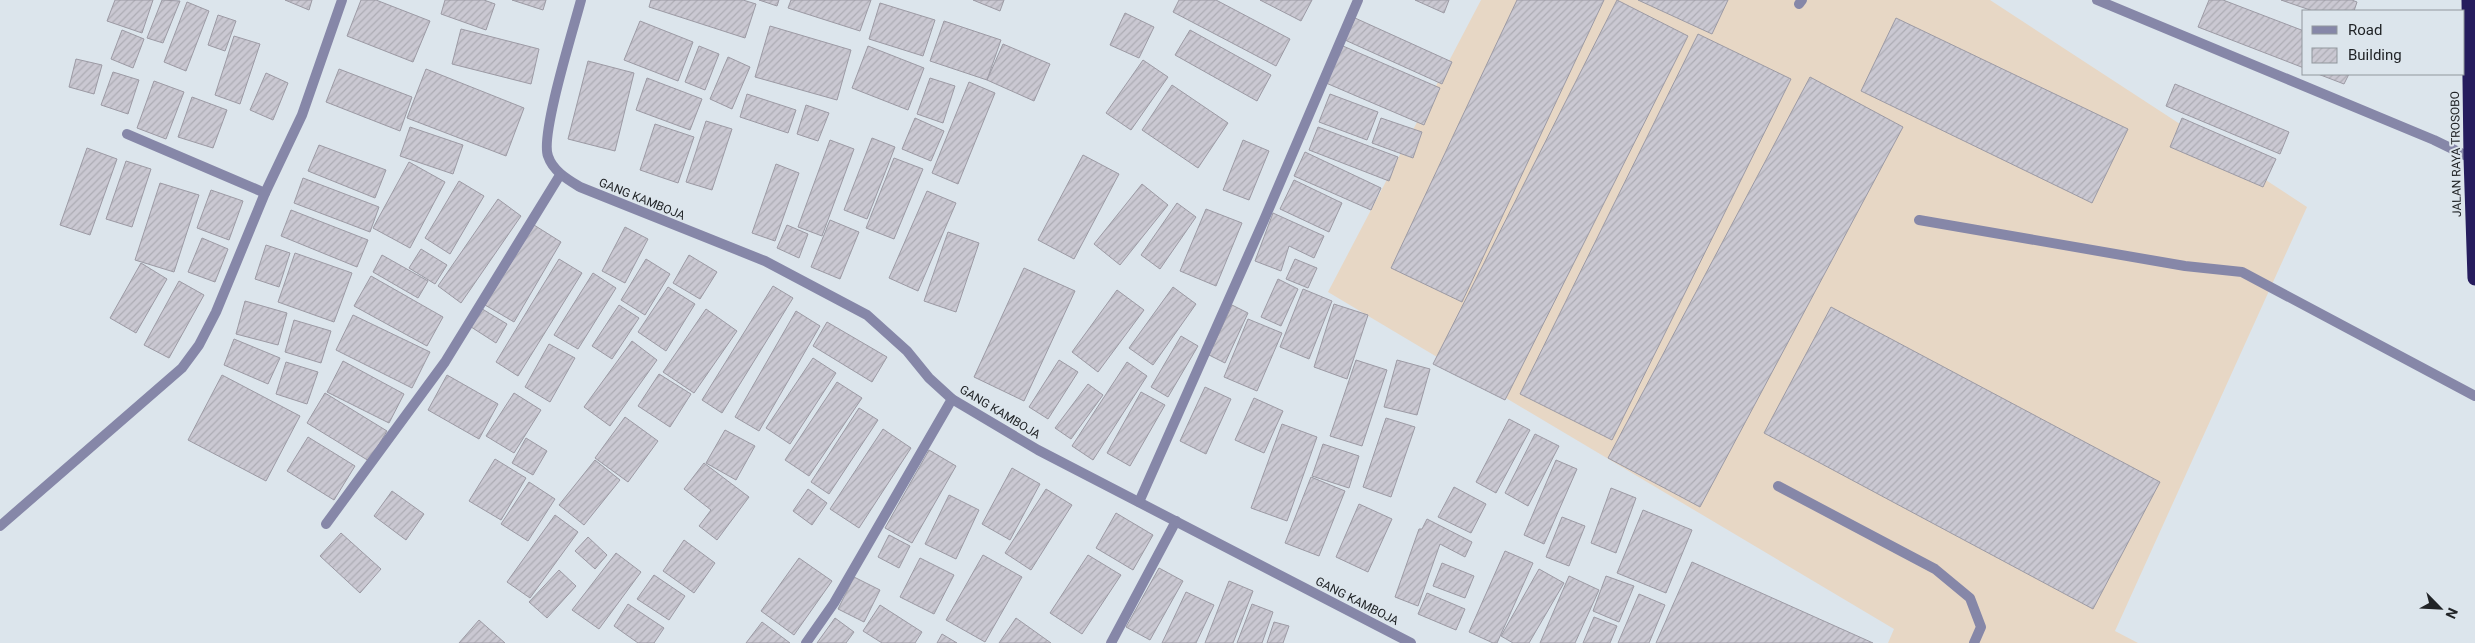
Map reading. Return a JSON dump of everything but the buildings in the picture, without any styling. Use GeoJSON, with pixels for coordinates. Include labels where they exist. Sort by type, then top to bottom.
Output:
{"type":"FeatureCollection","features":[{"type":"Feature","properties":{"kind":"highway","name":"JALAN RAYA TROSOBO"},"geometry":{"type":"LineString","coordinates":[[2469,0],[2470,158],[2475,278]]}},
{"type":"Feature","properties":{"kind":"street"},"geometry":{"type":"LineString","coordinates":[[0,526],[182,368],[199,344],[216,312],[265,193],[302,115],[342,0]]}},
{"type":"Feature","properties":{"kind":"street","name":"GANG KAMBOJA"},"geometry":{"type":"LineString","coordinates":[[581,0],[549,123],[547,156],[560,175],[580,187],[765,261],[868,315],[908,351],[929,378],[952,399],[1038,450],[1411,643]]}},
{"type":"Feature","properties":{"kind":"street"},"geometry":{"type":"LineString","coordinates":[[1139,502],[1264,220],[1358,0]]}},
{"type":"Feature","properties":{"kind":"street"},"geometry":{"type":"LineString","coordinates":[[2097,0],[2434,140],[2470,158]]}},
{"type":"Feature","properties":{"kind":"street"},"geometry":{"type":"LineString","coordinates":[[127,134],[265,193]]}},
{"type":"Feature","properties":{"kind":"street"},"geometry":{"type":"LineString","coordinates":[[326,524],[445,362],[560,175]]}},
{"type":"Feature","properties":{"kind":"street"},"geometry":{"type":"LineString","coordinates":[[1919,220],[2185,266],[2242,272],[2475,396]]}},
{"type":"Feature","properties":{"kind":"street"},"geometry":{"type":"LineString","coordinates":[[806,643],[834,603],[952,399]]}},
{"type":"Feature","properties":{"kind":"street"},"geometry":{"type":"LineString","coordinates":[[1778,486],[1935,569],[1970,598],[1981,627],[1974,643]]}},
{"type":"Feature","properties":{"kind":"street"},"geometry":{"type":"LineString","coordinates":[[1111,643],[1176,521]]}},
{"type":"Feature","properties":{"kind":"shaded area"},"geometry":{"type":"Polygon","coordinates":[[[1481,0],[1990,0],[2307,207],[2115,631],[2138,643],[1888,643],[1894,629],[1328,292],[1481,0]]]}}]}
